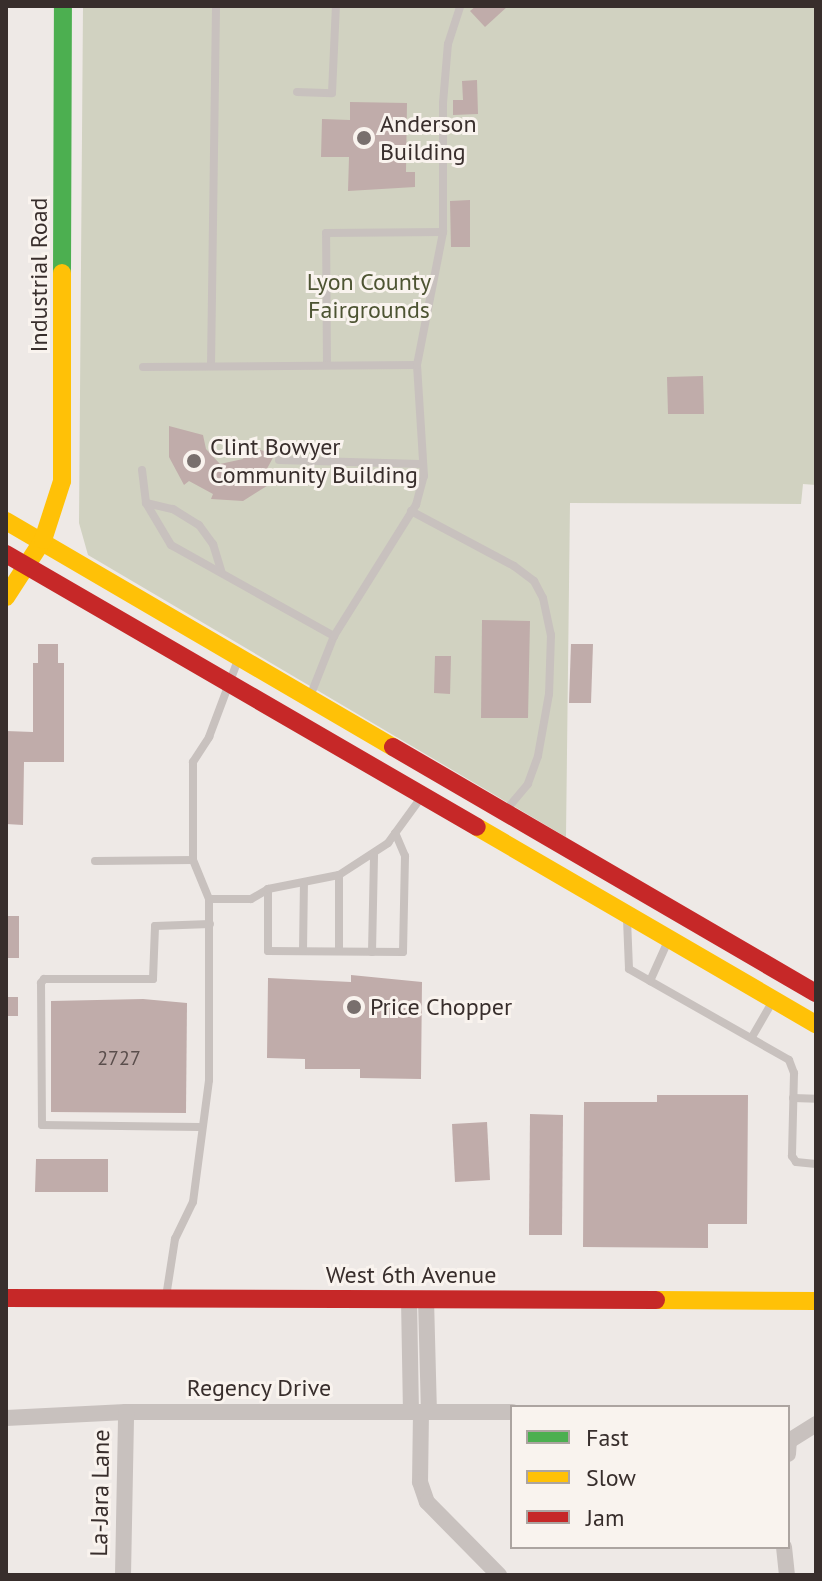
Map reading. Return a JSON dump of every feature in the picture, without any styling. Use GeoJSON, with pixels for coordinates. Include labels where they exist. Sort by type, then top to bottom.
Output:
{"type":"FeatureCollection","features":[{"type":"Feature","properties":{"kind":"main road","name":"Industrial Road"},"geometry":{"type":"LineString","coordinates":[[6,597],[43,540],[62,481],[63,6]]}},
{"type":"Feature","properties":{"kind":"main road"},"geometry":{"type":"LineString","coordinates":[[6,521],[43,540],[238,660],[309,698],[816,993]]}},
{"type":"Feature","properties":{"kind":"main road"},"geometry":{"type":"LineString","coordinates":[[6,554],[816,1024]]}},
{"type":"Feature","properties":{"kind":"main road","name":"West 6th Avenue"},"geometry":{"type":"LineString","coordinates":[[6,1298],[816,1301]]}},
{"type":"Feature","properties":{"kind":"street"},"geometry":{"type":"LineString","coordinates":[[417,1299],[420,1482],[427,1502],[499,1575]]}},
{"type":"Feature","properties":{"kind":"street","name":"Regency Drive"},"geometry":{"type":"LineString","coordinates":[[6,1418],[126,1412],[510,1412]]}},
{"type":"Feature","properties":{"kind":"street","name":"La-Jara Lane"},"geometry":{"type":"LineString","coordinates":[[123,1575],[126,1412]]}},
{"type":"Feature","properties":{"kind":"street"},"geometry":{"type":"LineString","coordinates":[[790,1440],[816,1424]]}},
{"type":"Feature","properties":{"kind":"street"},"geometry":{"type":"LineString","coordinates":[[784,1549],[787,1575]]}},
{"type":"Feature","properties":{"kind":"lane"},"geometry":{"type":"LineString","coordinates":[[211,366],[216,6]]}},
{"type":"Feature","properties":{"kind":"lane"},"geometry":{"type":"LineString","coordinates":[[297,92],[332,93],[336,6]]}},
{"type":"Feature","properties":{"kind":"lane"},"geometry":{"type":"LineString","coordinates":[[309,698],[334,636],[411,511],[424,476],[420,464],[417,365],[443,232],[443,103],[448,44],[460,6]]}},
{"type":"Feature","properties":{"kind":"lane"},"geometry":{"type":"LineString","coordinates":[[327,365],[326,233],[443,232]]}},
{"type":"Feature","properties":{"kind":"lane"},"geometry":{"type":"LineString","coordinates":[[143,367],[417,365]]}},
{"type":"Feature","properties":{"kind":"lane"},"geometry":{"type":"LineString","coordinates":[[279,460],[420,464]]}},
{"type":"Feature","properties":{"kind":"lane"},"geometry":{"type":"LineString","coordinates":[[142,470],[146,503],[171,545],[334,636]]}},
{"type":"Feature","properties":{"kind":"lane"},"geometry":{"type":"LineString","coordinates":[[146,503],[173,509],[199,525],[213,544],[222,573]]}},
{"type":"Feature","properties":{"kind":"lane"},"geometry":{"type":"LineString","coordinates":[[411,511],[514,566],[534,581],[543,598],[551,650],[538,756],[528,784],[505,812]]}},
{"type":"Feature","properties":{"kind":"lane"},"geometry":{"type":"LineString","coordinates":[[166,1298],[175,1239],[193,1202],[199,1127],[209,1080],[209,899],[193,860],[193,762],[230,685],[238,660]]}},
{"type":"Feature","properties":{"kind":"lane"},"geometry":{"type":"LineString","coordinates":[[209,899],[251,899],[268,889],[339,875],[374,855],[422,797]]}},
{"type":"Feature","properties":{"kind":"lane"},"geometry":{"type":"LineString","coordinates":[[268,889],[268,951],[403,952],[405,856],[395,833]]}},
{"type":"Feature","properties":{"kind":"lane"},"geometry":{"type":"LineString","coordinates":[[372,952],[374,855]]}},
{"type":"Feature","properties":{"kind":"lane"},"geometry":{"type":"LineString","coordinates":[[95,861],[193,860]]}},
{"type":"Feature","properties":{"kind":"lane"},"geometry":{"type":"LineString","coordinates":[[339,875],[339,951]]}},
{"type":"Feature","properties":{"kind":"lane"},"geometry":{"type":"LineString","coordinates":[[303,951],[304,883]]}},
{"type":"Feature","properties":{"kind":"lane"},"geometry":{"type":"LineString","coordinates":[[627,917],[629,969],[789,1060],[793,1098],[792,1156],[796,1162],[816,1164]]}},
{"type":"Feature","properties":{"kind":"lane"},"geometry":{"type":"LineString","coordinates":[[199,1127],[42,1125],[41,983],[44,979],[153,979],[155,926],[210,924]]}},
{"type":"Feature","properties":{"kind":"lane"},"geometry":{"type":"LineString","coordinates":[[650,981],[668,940]]}},
{"type":"Feature","properties":{"kind":"lane"},"geometry":{"type":"LineString","coordinates":[[752,1037],[774,1000]]}},
{"type":"Feature","properties":{"kind":"lane"},"geometry":{"type":"LineString","coordinates":[[793,1098],[816,1099]]}},
{"type":"Feature","properties":{"kind":"green space","name":"Lyon County Fairgrounds"},"geometry":{"type":"Polygon","coordinates":[[[83,6],[816,6],[816,485],[803,484],[801,504],[570,503],[566,837],[88,555],[79,523],[83,6]]]}},
{"type":"Feature","properties":{"kind":"building"},"geometry":{"type":"Polygon","coordinates":[[[476,6],[508,6],[485,27],[470,11],[476,6]]]}},
{"type":"Feature","properties":{"kind":"building"},"geometry":{"type":"Polygon","coordinates":[[[477,80],[478,114],[453,115],[453,100],[463,100],[462,81],[477,80]]]}},
{"type":"Feature","properties":{"kind":"building","name":"Anderson Building"},"geometry":{"type":"Polygon","coordinates":[[[350,102],[407,103],[406,172],[415,172],[415,187],[348,191],[349,157],[321,157],[322,119],[350,120],[350,102]]]}},
{"type":"Feature","properties":{"kind":"building"},"geometry":{"type":"Polygon","coordinates":[[[470,200],[470,247],[451,247],[450,201],[470,200]]]}},
{"type":"Feature","properties":{"kind":"building"},"geometry":{"type":"Polygon","coordinates":[[[703,376],[704,414],[668,414],[667,377],[703,376]]]}},
{"type":"Feature","properties":{"kind":"building","name":"Clint Bowyer Community Building"},"geometry":{"type":"Polygon","coordinates":[[[169,426],[203,435],[206,449],[220,464],[243,459],[249,447],[275,454],[263,476],[270,484],[243,501],[211,499],[213,494],[189,481],[184,485],[169,457],[169,426]]]}},
{"type":"Feature","properties":{"kind":"building"},"geometry":{"type":"Polygon","coordinates":[[[482,620],[530,621],[528,718],[481,718],[482,620]]]}},
{"type":"Feature","properties":{"kind":"building"},"geometry":{"type":"Polygon","coordinates":[[[38,644],[58,644],[58,663],[64,663],[64,762],[24,762],[23,825],[6,824],[6,731],[33,732],[33,663],[38,663],[38,644]]]}},
{"type":"Feature","properties":{"kind":"building"},"geometry":{"type":"Polygon","coordinates":[[[571,644],[593,644],[591,703],[569,703],[571,644]]]}},
{"type":"Feature","properties":{"kind":"building"},"geometry":{"type":"Polygon","coordinates":[[[435,656],[451,656],[450,694],[434,693],[435,656]]]}},
{"type":"Feature","properties":{"kind":"building"},"geometry":{"type":"Polygon","coordinates":[[[6,916],[19,916],[19,958],[6,958],[6,916]]]}},
{"type":"Feature","properties":{"kind":"building"},"geometry":{"type":"Polygon","coordinates":[[[351,975],[422,982],[421,1079],[360,1078],[360,1069],[305,1069],[305,1059],[267,1058],[268,978],[351,982],[351,975]]]}},
{"type":"Feature","properties":{"kind":"building"},"geometry":{"type":"Polygon","coordinates":[[[6,997],[18,997],[18,1016],[6,1016],[6,997]]]}},
{"type":"Feature","properties":{"kind":"building"},"geometry":{"type":"Polygon","coordinates":[[[143,999],[187,1003],[186,1113],[51,1112],[51,1001],[143,999]]]}},
{"type":"Feature","properties":{"kind":"building"},"geometry":{"type":"Polygon","coordinates":[[[657,1095],[748,1095],[747,1224],[708,1224],[708,1248],[583,1247],[584,1102],[657,1102],[657,1095]]]}},
{"type":"Feature","properties":{"kind":"building"},"geometry":{"type":"Polygon","coordinates":[[[530,1114],[563,1115],[562,1235],[529,1235],[530,1114]]]}},
{"type":"Feature","properties":{"kind":"building"},"geometry":{"type":"Polygon","coordinates":[[[487,1122],[490,1180],[455,1182],[452,1124],[487,1122]]]}},
{"type":"Feature","properties":{"kind":"building"},"geometry":{"type":"Polygon","coordinates":[[[36,1159],[108,1159],[108,1192],[35,1192],[36,1159]]]}},
{"type":"Feature","properties":{"kind":"traffic: fast"},"geometry":{"type":"LineString","coordinates":[[62,273],[63,6]]}},
{"type":"Feature","properties":{"kind":"traffic: slow"},"geometry":{"type":"LineString","coordinates":[[6,597],[43,540],[62,481],[62,273]]}},
{"type":"Feature","properties":{"kind":"traffic: slow"},"geometry":{"type":"LineString","coordinates":[[6,521],[393,747]]}},
{"type":"Feature","properties":{"kind":"traffic: slow"},"geometry":{"type":"LineString","coordinates":[[477,827],[816,1024]]}},
{"type":"Feature","properties":{"kind":"traffic: slow"},"geometry":{"type":"LineString","coordinates":[[656,1300],[816,1301]]}},
{"type":"Feature","properties":{"kind":"traffic: jam"},"geometry":{"type":"LineString","coordinates":[[6,554],[477,827]]}},
{"type":"Feature","properties":{"kind":"traffic: jam"},"geometry":{"type":"LineString","coordinates":[[393,747],[816,993]]}},
{"type":"Feature","properties":{"kind":"traffic: jam"},"geometry":{"type":"LineString","coordinates":[[6,1298],[656,1300]]}},
{"type":"Feature","properties":{"kind":"place","name":"Anderson Building"},"geometry":{"type":"Point","coordinates":[364,138]}},
{"type":"Feature","properties":{"kind":"place","name":"Clint Bowyer Community Building"},"geometry":{"type":"Point","coordinates":[194,461]}},
{"type":"Feature","properties":{"kind":"place","name":"Price Chopper"},"geometry":{"type":"Point","coordinates":[354,1007]}}]}
